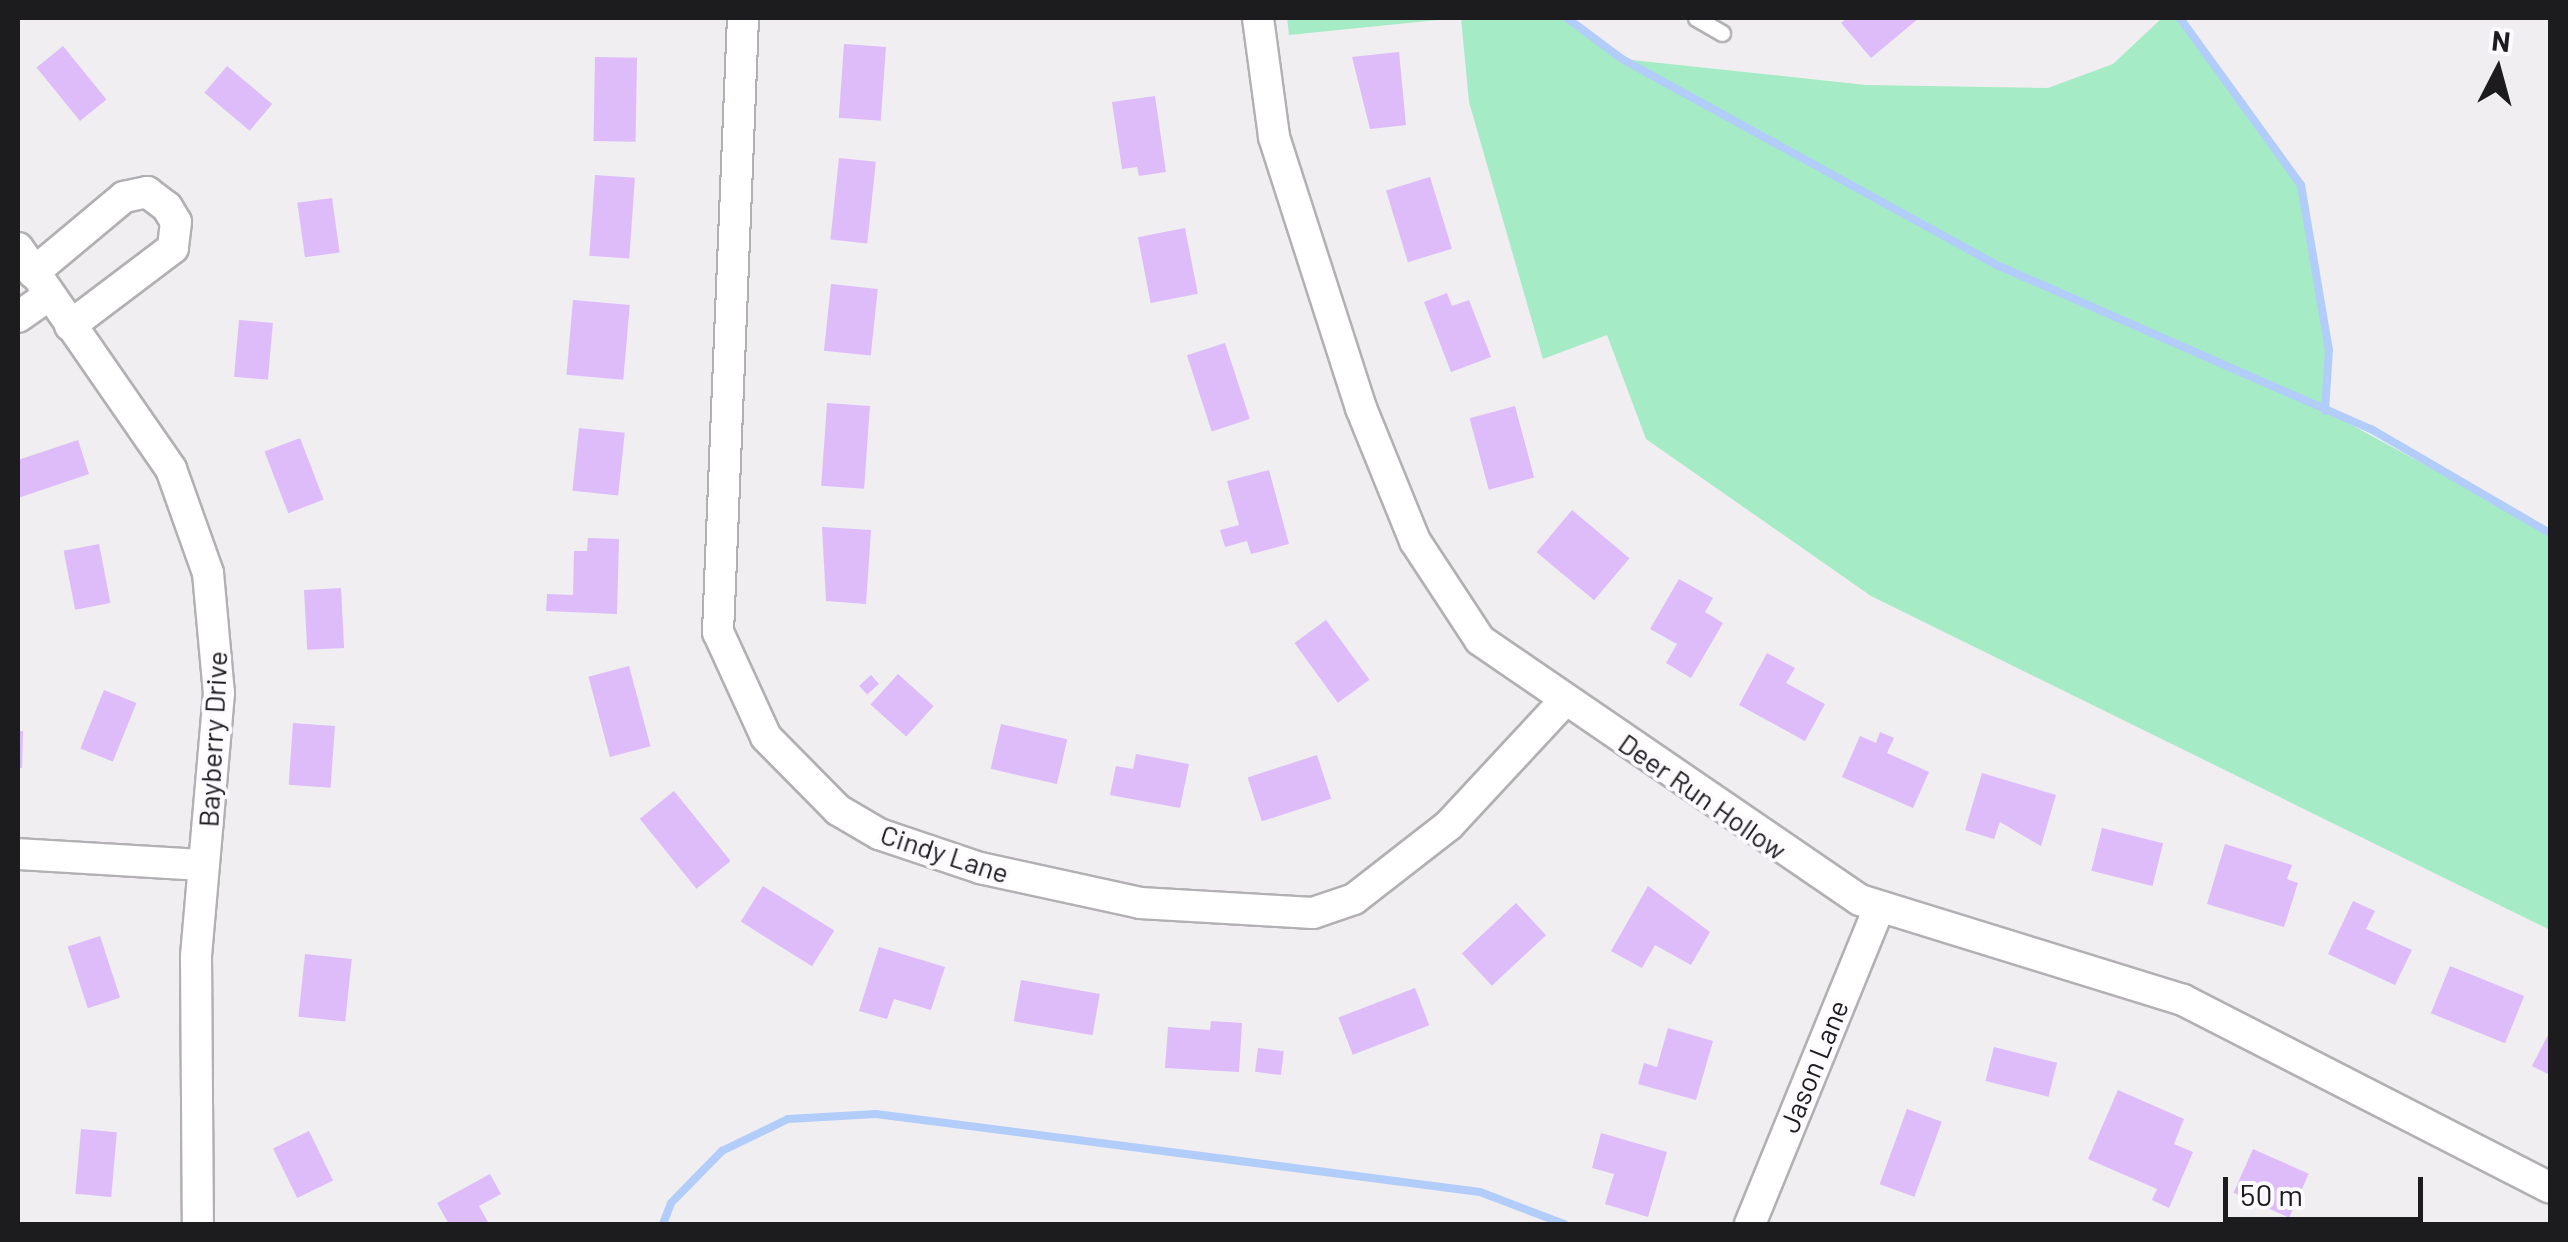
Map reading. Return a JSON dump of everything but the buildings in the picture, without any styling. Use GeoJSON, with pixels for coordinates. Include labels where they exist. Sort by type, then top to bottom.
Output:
{"type":"FeatureCollection","features":[{"type":"Feature","properties":{"kind":"street","name":"Cindy Lane"},"geometry":{"type":"LineString","coordinates":[[743,18],[718,632],[766,736],[838,810],[879,834],[980,868],[1140,903],[1312,914],[1354,898],[1450,825],[1565,700]]}},
{"type":"Feature","properties":{"kind":"street","name":"Deer Run Hollow"},"geometry":{"type":"LineString","coordinates":[[1258,18],[1274,137],[1416,541],[1480,640],[1764,840],[1879,908],[2182,1000],[2550,1188]]}},
{"type":"Feature","properties":{"kind":"street"},"geometry":{"type":"LineString","coordinates":[[18,316],[33,272],[124,196],[147,192],[167,207],[176,222],[172,248],[70,326]]}},
{"type":"Feature","properties":{"kind":"street","name":"Bayberry Drive"},"geometry":{"type":"LineString","coordinates":[[33,272],[171,469],[208,573],[219,693],[192,1053],[198,1224]]}},
{"type":"Feature","properties":{"kind":"street"},"geometry":{"type":"LineString","coordinates":[[18,854],[204,865]]}},
{"type":"Feature","properties":{"kind":"street","name":"Jason Lane"},"geometry":{"type":"LineString","coordinates":[[1750,1224],[1879,908]]}},
{"type":"Feature","properties":{"kind":"lane"},"geometry":{"type":"LineString","coordinates":[[1696,18],[1722,33]]}},
{"type":"Feature","properties":{"kind":"green space"},"geometry":{"type":"Polygon","coordinates":[[[1287,18],[1457,18],[1289,35],[1287,18]]]}},
{"type":"Feature","properties":{"kind":"green space"},"geometry":{"type":"Polygon","coordinates":[[[1461,18],[1567,18],[1622,59],[1866,85],[2048,88],[2113,64],[2162,18],[2180,18],[2301,185],[2329,350],[2326,411],[2550,533],[2550,930],[1871,596],[1646,439],[1607,335],[1543,359],[1469,102],[1461,18]]]}},
{"type":"Feature","properties":{"kind":"waterway"},"geometry":{"type":"LineString","coordinates":[[1567,18],[1622,59],[1999,266],[2371,429],[2550,533]]}},
{"type":"Feature","properties":{"kind":"waterway"},"geometry":{"type":"LineString","coordinates":[[2180,18],[2301,185],[2329,350],[2325,411]]}},
{"type":"Feature","properties":{"kind":"waterway"},"geometry":{"type":"LineString","coordinates":[[663,1224],[671,1203],[722,1151],[788,1119],[876,1114],[1480,1192],[1564,1224]]}}]}
